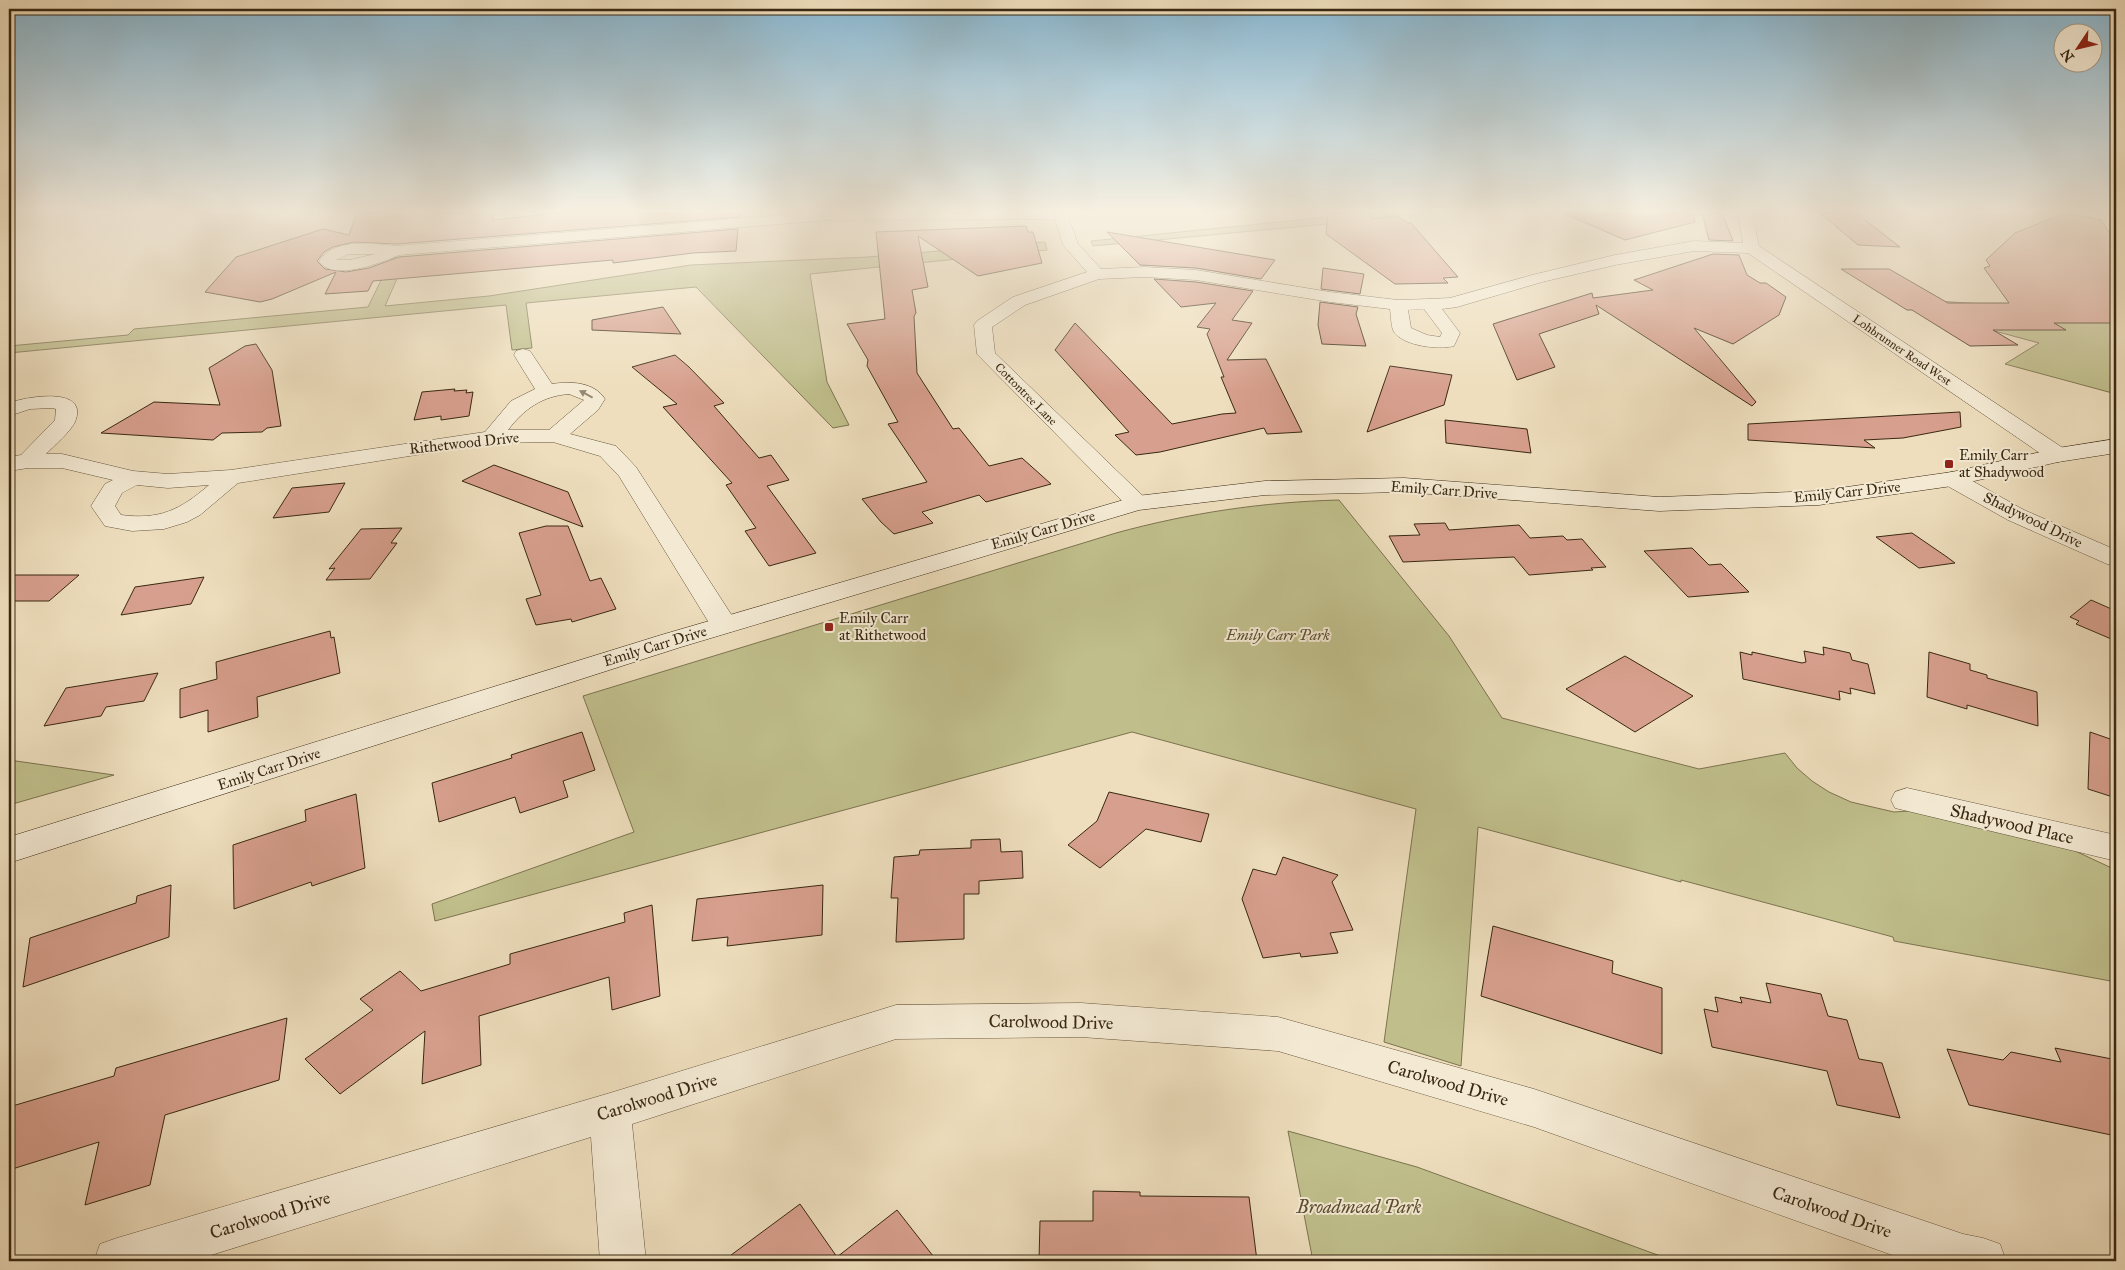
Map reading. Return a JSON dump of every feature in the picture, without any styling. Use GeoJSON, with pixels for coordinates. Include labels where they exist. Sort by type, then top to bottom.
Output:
{"type":"FeatureCollection","features":[{"type":"Feature","properties":{"kind":"street","name":"Cottontree Lane"},"geometry":{"type":"LineString","coordinates":[[1137,503],[986,354],[983,325],[1019,301],[1097,274],[1138,272]]}},
{"type":"Feature","properties":{"kind":"street","name":"Cottontree Lane"},"geometry":{"type":"LineString","coordinates":[[1149,272],[1196,275],[1330,297],[1398,305],[1451,303],[1563,272]]}},
{"type":"Feature","properties":{"kind":"street","name":"Lohbrunner Road West"},"geometry":{"type":"LineString","coordinates":[[1788,272],[2058,455]]}},
{"type":"Feature","properties":{"kind":"street"},"geometry":{"type":"LineString","coordinates":[[1398,305],[1402,330],[1414,338],[1435,343],[1447,342],[1450,333],[1429,304]]}},
{"type":"Feature","properties":{"kind":"street"},"geometry":{"type":"LineString","coordinates":[[523,355],[547,391]]}},
{"type":"Feature","properties":{"kind":"street"},"geometry":{"type":"LineString","coordinates":[[492,437],[521,403],[538,394],[566,388],[590,394],[595,399],[591,406],[554,436]]}},
{"type":"Feature","properties":{"kind":"street"},"geometry":{"type":"LineString","coordinates":[[9,410],[34,402],[54,401],[66,406],[65,421],[18,463]]}},
{"type":"Feature","properties":{"kind":"street","name":"Rithetwood Drive"},"geometry":{"type":"LineString","coordinates":[[18,463],[62,461],[134,478],[168,481],[231,477],[492,437],[554,436],[608,451],[628,472],[724,625]]}},
{"type":"Feature","properties":{"kind":"street","name":"Emily Carr Drive"},"geometry":{"type":"LineString","coordinates":[[9,850],[724,625],[1137,503],[1265,488],[1404,485],[1659,504],[1819,498],[1952,479],[2058,455],[2116,446]]}},
{"type":"Feature","properties":{"kind":"street"},"geometry":{"type":"LineString","coordinates":[[134,478],[113,489],[102,506],[113,522],[137,526],[169,522],[193,510],[214,494],[231,477]]}},
{"type":"Feature","properties":{"kind":"street","name":"Shadywood Drive"},"geometry":{"type":"LineString","coordinates":[[1952,479],[2016,515],[2116,559]]}},
{"type":"Feature","properties":{"kind":"street","name":"Shadywood Place"},"geometry":{"type":"LineString","coordinates":[[1907,800],[2116,848]]}},
{"type":"Feature","properties":{"kind":"street","name":"Carolwood Drive"},"geometry":{"type":"LineString","coordinates":[[117,1261],[610,1112],[896,1022],[1081,1020],[1278,1034],[1534,1108],[1963,1258],[1983,1261]]}},
{"type":"Feature","properties":{"kind":"street"},"geometry":{"type":"LineString","coordinates":[[610,1112],[623,1261]]}},
{"type":"Feature","properties":{"kind":"green space"},"geometry":{"type":"Polygon","coordinates":[[[385,272],[400,272],[385,306],[489,296],[644,272],[827,272],[810,274],[827,382],[849,425],[833,428],[696,287],[526,303],[532,348],[512,350],[506,305],[9,353],[9,346],[128,335],[134,329],[368,307],[385,272]]]}},
{"type":"Feature","properties":{"kind":"green space"},"geometry":{"type":"Polygon","coordinates":[[[1923,300],[2116,313],[2116,394],[2005,364],[2039,343],[1950,319],[1923,300]]]}},
{"type":"Feature","properties":{"kind":"green space","name":"Emily Carr Park"},"geometry":{"type":"Polygon","coordinates":[[[1339,500],[1449,636],[1502,718],[1699,769],[1785,753],[1797,768],[1812,781],[1829,792],[1851,802],[1894,812],[1909,811],[2015,823],[2116,870],[2116,982],[1894,941],[1893,937],[1478,827],[1461,1066],[1384,1042],[1416,809],[1132,732],[435,921],[432,904],[634,832],[583,696],[1143,526],[1199,514],[1254,506],[1339,500]]]}},
{"type":"Feature","properties":{"kind":"green space"},"geometry":{"type":"Polygon","coordinates":[[[9,760],[114,775],[9,805],[9,760]]]}},
{"type":"Feature","properties":{"kind":"green space","name":"Broadmead Park"},"geometry":{"type":"Polygon","coordinates":[[[1288,1131],[1417,1167],[1674,1261],[1311,1261],[1312,1256],[1288,1131]]]}},
{"type":"Feature","properties":{"kind":"building"},"geometry":{"type":"Polygon","coordinates":[[[222,272],[335,272],[272,299],[260,302],[205,292],[222,272]]]}},
{"type":"Feature","properties":{"kind":"building"},"geometry":{"type":"Polygon","coordinates":[[[336,272],[473,272],[373,281],[368,291],[325,294],[336,272]]]}},
{"type":"Feature","properties":{"kind":"building"},"geometry":{"type":"Polygon","coordinates":[[[880,272],[925,272],[928,287],[912,290],[916,313],[914,316],[917,373],[953,429],[959,428],[989,466],[1022,458],[1051,484],[986,502],[979,495],[922,512],[933,523],[894,534],[881,522],[862,499],[927,482],[888,424],[898,422],[867,366],[868,360],[847,324],[885,319],[880,272]]]}},
{"type":"Feature","properties":{"kind":"building"},"geometry":{"type":"Polygon","coordinates":[[[972,272],[996,272],[978,276],[972,272]]]}},
{"type":"Feature","properties":{"kind":"building"},"geometry":{"type":"Polygon","coordinates":[[[1221,272],[1266,272],[1261,279],[1221,272]]]}},
{"type":"Feature","properties":{"kind":"building"},"geometry":{"type":"Polygon","coordinates":[[[1323,272],[1364,274],[1360,294],[1321,289],[1323,272]]]}},
{"type":"Feature","properties":{"kind":"building"},"geometry":{"type":"Polygon","coordinates":[[[1379,272],[1454,272],[1458,277],[1443,278],[1448,283],[1395,284],[1379,272]]]}},
{"type":"Feature","properties":{"kind":"building"},"geometry":{"type":"Polygon","coordinates":[[[1657,272],[1746,272],[1747,275],[1760,283],[1766,283],[1786,297],[1779,315],[1733,344],[1694,328],[1756,402],[1752,406],[1596,305],[1599,314],[1539,334],[1555,367],[1517,380],[1493,324],[1592,293],[1593,298],[1653,290],[1634,280],[1657,272]]]}},
{"type":"Feature","properties":{"kind":"building"},"geometry":{"type":"Polygon","coordinates":[[[1846,272],[1895,272],[1948,303],[2009,303],[1987,272],[2116,272],[2116,323],[2054,323],[2066,330],[1993,330],[2018,345],[1970,346],[1846,272]]]}},
{"type":"Feature","properties":{"kind":"building"},"geometry":{"type":"Polygon","coordinates":[[[1154,279],[1196,282],[1253,291],[1232,320],[1252,323],[1227,360],[1266,359],[1302,432],[1267,434],[1264,428],[1160,452],[1136,455],[1115,435],[1129,432],[1055,350],[1075,323],[1172,424],[1236,413],[1221,377],[1224,377],[1207,334],[1210,329],[1197,327],[1216,303],[1181,307],[1154,279]]]}},
{"type":"Feature","properties":{"kind":"building"},"geometry":{"type":"Polygon","coordinates":[[[1320,302],[1358,307],[1356,314],[1366,346],[1322,344],[1318,325],[1320,302]]]}},
{"type":"Feature","properties":{"kind":"building"},"geometry":{"type":"Polygon","coordinates":[[[663,307],[681,334],[592,330],[592,320],[663,307]]]}},
{"type":"Feature","properties":{"kind":"building"},"geometry":{"type":"Polygon","coordinates":[[[256,344],[272,370],[281,426],[267,428],[262,432],[222,433],[213,440],[101,433],[154,402],[220,405],[209,368],[245,346],[256,344]]]}},
{"type":"Feature","properties":{"kind":"building"},"geometry":{"type":"Polygon","coordinates":[[[675,355],[724,403],[714,406],[759,458],[771,455],[789,480],[767,486],[816,553],[769,566],[745,531],[756,528],[726,485],[732,483],[663,407],[677,404],[632,367],[675,355]]]}},
{"type":"Feature","properties":{"kind":"building"},"geometry":{"type":"Polygon","coordinates":[[[1390,366],[1452,375],[1444,405],[1367,432],[1390,366]]]}},
{"type":"Feature","properties":{"kind":"building"},"geometry":{"type":"Polygon","coordinates":[[[455,389],[454,391],[467,390],[466,393],[473,392],[469,416],[441,420],[441,416],[414,420],[422,392],[455,389]]]}},
{"type":"Feature","properties":{"kind":"building"},"geometry":{"type":"Polygon","coordinates":[[[1960,412],[1961,427],[1903,438],[1864,440],[1875,448],[1748,440],[1748,424],[1960,412]]]}},
{"type":"Feature","properties":{"kind":"building"},"geometry":{"type":"Polygon","coordinates":[[[1445,420],[1527,429],[1531,453],[1446,443],[1445,420]]]}},
{"type":"Feature","properties":{"kind":"building"},"geometry":{"type":"Polygon","coordinates":[[[494,465],[568,492],[583,527],[462,481],[494,465]]]}},
{"type":"Feature","properties":{"kind":"building"},"geometry":{"type":"Polygon","coordinates":[[[345,483],[329,512],[273,518],[292,488],[345,483]]]}},
{"type":"Feature","properties":{"kind":"building"},"geometry":{"type":"Polygon","coordinates":[[[1445,523],[1449,530],[1519,525],[1530,538],[1563,536],[1567,540],[1582,539],[1606,567],[1591,568],[1593,570],[1529,575],[1514,557],[1403,562],[1389,536],[1420,535],[1414,524],[1445,523]]]}},
{"type":"Feature","properties":{"kind":"building"},"geometry":{"type":"Polygon","coordinates":[[[546,526],[568,526],[590,581],[601,578],[616,609],[572,622],[571,619],[536,625],[526,599],[541,595],[519,533],[546,526]]]}},
{"type":"Feature","properties":{"kind":"building"},"geometry":{"type":"Polygon","coordinates":[[[402,528],[391,543],[397,543],[370,579],[326,580],[335,568],[329,569],[361,529],[402,528]]]}},
{"type":"Feature","properties":{"kind":"building"},"geometry":{"type":"Polygon","coordinates":[[[1912,533],[1955,563],[1919,568],[1876,537],[1912,533]]]}},
{"type":"Feature","properties":{"kind":"building"},"geometry":{"type":"Polygon","coordinates":[[[1692,548],[1709,565],[1721,564],[1749,592],[1688,597],[1644,551],[1692,548]]]}},
{"type":"Feature","properties":{"kind":"building"},"geometry":{"type":"Polygon","coordinates":[[[9,575],[79,575],[49,601],[9,601],[9,575]]]}},
{"type":"Feature","properties":{"kind":"building"},"geometry":{"type":"Polygon","coordinates":[[[204,577],[191,604],[121,615],[135,587],[204,577]]]}},
{"type":"Feature","properties":{"kind":"building"},"geometry":{"type":"Polygon","coordinates":[[[2091,600],[2116,611],[2116,641],[2076,624],[2079,621],[2070,617],[2091,600]]]}},
{"type":"Feature","properties":{"kind":"building"},"geometry":{"type":"Polygon","coordinates":[[[330,631],[331,638],[334,637],[340,673],[257,697],[258,717],[208,732],[208,710],[180,718],[180,689],[217,679],[216,662],[330,631]]]}},
{"type":"Feature","properties":{"kind":"building"},"geometry":{"type":"Polygon","coordinates":[[[1823,647],[1850,653],[1852,660],[1868,664],[1875,694],[1850,688],[1851,694],[1839,691],[1840,700],[1743,679],[1740,652],[1752,655],[1752,652],[1802,663],[1806,662],[1804,651],[1824,655],[1823,647]]]}},
{"type":"Feature","properties":{"kind":"building"},"geometry":{"type":"Polygon","coordinates":[[[1929,652],[1970,664],[1970,670],[1987,675],[1987,678],[2037,692],[2038,726],[1967,705],[1967,709],[1927,697],[1929,652]]]}},
{"type":"Feature","properties":{"kind":"building"},"geometry":{"type":"Polygon","coordinates":[[[1625,656],[1693,696],[1635,732],[1566,689],[1625,656]]]}},
{"type":"Feature","properties":{"kind":"building"},"geometry":{"type":"Polygon","coordinates":[[[158,673],[144,701],[106,707],[101,716],[44,726],[66,688],[158,673]]]}},
{"type":"Feature","properties":{"kind":"building"},"geometry":{"type":"Polygon","coordinates":[[[582,732],[595,770],[563,781],[568,797],[520,813],[515,797],[439,822],[432,783],[512,758],[511,755],[582,732]]]}},
{"type":"Feature","properties":{"kind":"building"},"geometry":{"type":"Polygon","coordinates":[[[2090,732],[2116,741],[2116,798],[2088,789],[2090,732]]]}},
{"type":"Feature","properties":{"kind":"building"},"geometry":{"type":"Polygon","coordinates":[[[1109,792],[1209,814],[1201,842],[1146,829],[1100,868],[1068,845],[1097,821],[1109,792]]]}},
{"type":"Feature","properties":{"kind":"building"},"geometry":{"type":"Polygon","coordinates":[[[356,794],[365,868],[312,886],[311,882],[234,909],[233,845],[306,821],[305,810],[356,794]]]}},
{"type":"Feature","properties":{"kind":"building"},"geometry":{"type":"Polygon","coordinates":[[[1000,839],[1001,852],[1022,851],[1023,878],[979,881],[979,894],[964,894],[964,939],[896,942],[898,898],[891,898],[894,857],[919,855],[920,850],[971,848],[971,840],[1000,839]]]}},
{"type":"Feature","properties":{"kind":"building"},"geometry":{"type":"Polygon","coordinates":[[[1283,857],[1338,875],[1332,882],[1353,930],[1330,933],[1338,953],[1301,957],[1300,953],[1263,958],[1242,899],[1253,869],[1276,875],[1283,857]]]}},
{"type":"Feature","properties":{"kind":"building"},"geometry":{"type":"Polygon","coordinates":[[[171,885],[169,937],[23,987],[30,938],[136,903],[137,896],[171,885]]]}},
{"type":"Feature","properties":{"kind":"building"},"geometry":{"type":"Polygon","coordinates":[[[823,885],[822,935],[727,946],[728,937],[692,941],[697,899],[823,885]]]}},
{"type":"Feature","properties":{"kind":"building"},"geometry":{"type":"Polygon","coordinates":[[[652,905],[660,996],[612,1010],[609,977],[479,1016],[481,1065],[422,1084],[425,1031],[340,1094],[305,1059],[373,1010],[360,999],[400,971],[421,991],[510,964],[510,954],[625,922],[624,913],[652,905]]]}},
{"type":"Feature","properties":{"kind":"building"},"geometry":{"type":"Polygon","coordinates":[[[1493,926],[1613,961],[1612,973],[1662,988],[1662,1054],[1481,996],[1493,926]]]}},
{"type":"Feature","properties":{"kind":"building"},"geometry":{"type":"Polygon","coordinates":[[[1766,983],[1821,994],[1828,1016],[1847,1020],[1859,1059],[1882,1063],[1900,1118],[1837,1105],[1827,1071],[1712,1047],[1704,1009],[1718,1012],[1715,997],[1742,1003],[1740,997],[1771,1003],[1766,983]]]}},
{"type":"Feature","properties":{"kind":"building"},"geometry":{"type":"Polygon","coordinates":[[[287,1018],[279,1080],[165,1115],[150,1185],[85,1205],[99,1142],[9,1170],[9,1107],[114,1076],[116,1068],[287,1018]]]}},
{"type":"Feature","properties":{"kind":"building"},"geometry":{"type":"Polygon","coordinates":[[[2055,1048],[2112,1059],[2116,1067],[2116,1136],[1969,1105],[1947,1049],[2003,1060],[2011,1052],[2061,1062],[2055,1048]]]}},
{"type":"Feature","properties":{"kind":"building"},"geometry":{"type":"Polygon","coordinates":[[[1093,1191],[1140,1192],[1140,1196],[1249,1197],[1257,1261],[1039,1261],[1040,1221],[1093,1221],[1093,1191]]]}},
{"type":"Feature","properties":{"kind":"building"},"geometry":{"type":"Polygon","coordinates":[[[800,1204],[837,1257],[897,1210],[937,1261],[723,1261],[800,1204]]]}},
{"type":"Feature","properties":{"kind":"place","name":"Emily Carr at Shadywood"},"geometry":{"type":"Point","coordinates":[1949,464]}},
{"type":"Feature","properties":{"kind":"place","name":"Emily Carr at Rithetwood"},"geometry":{"type":"Point","coordinates":[829,627]}}]}
